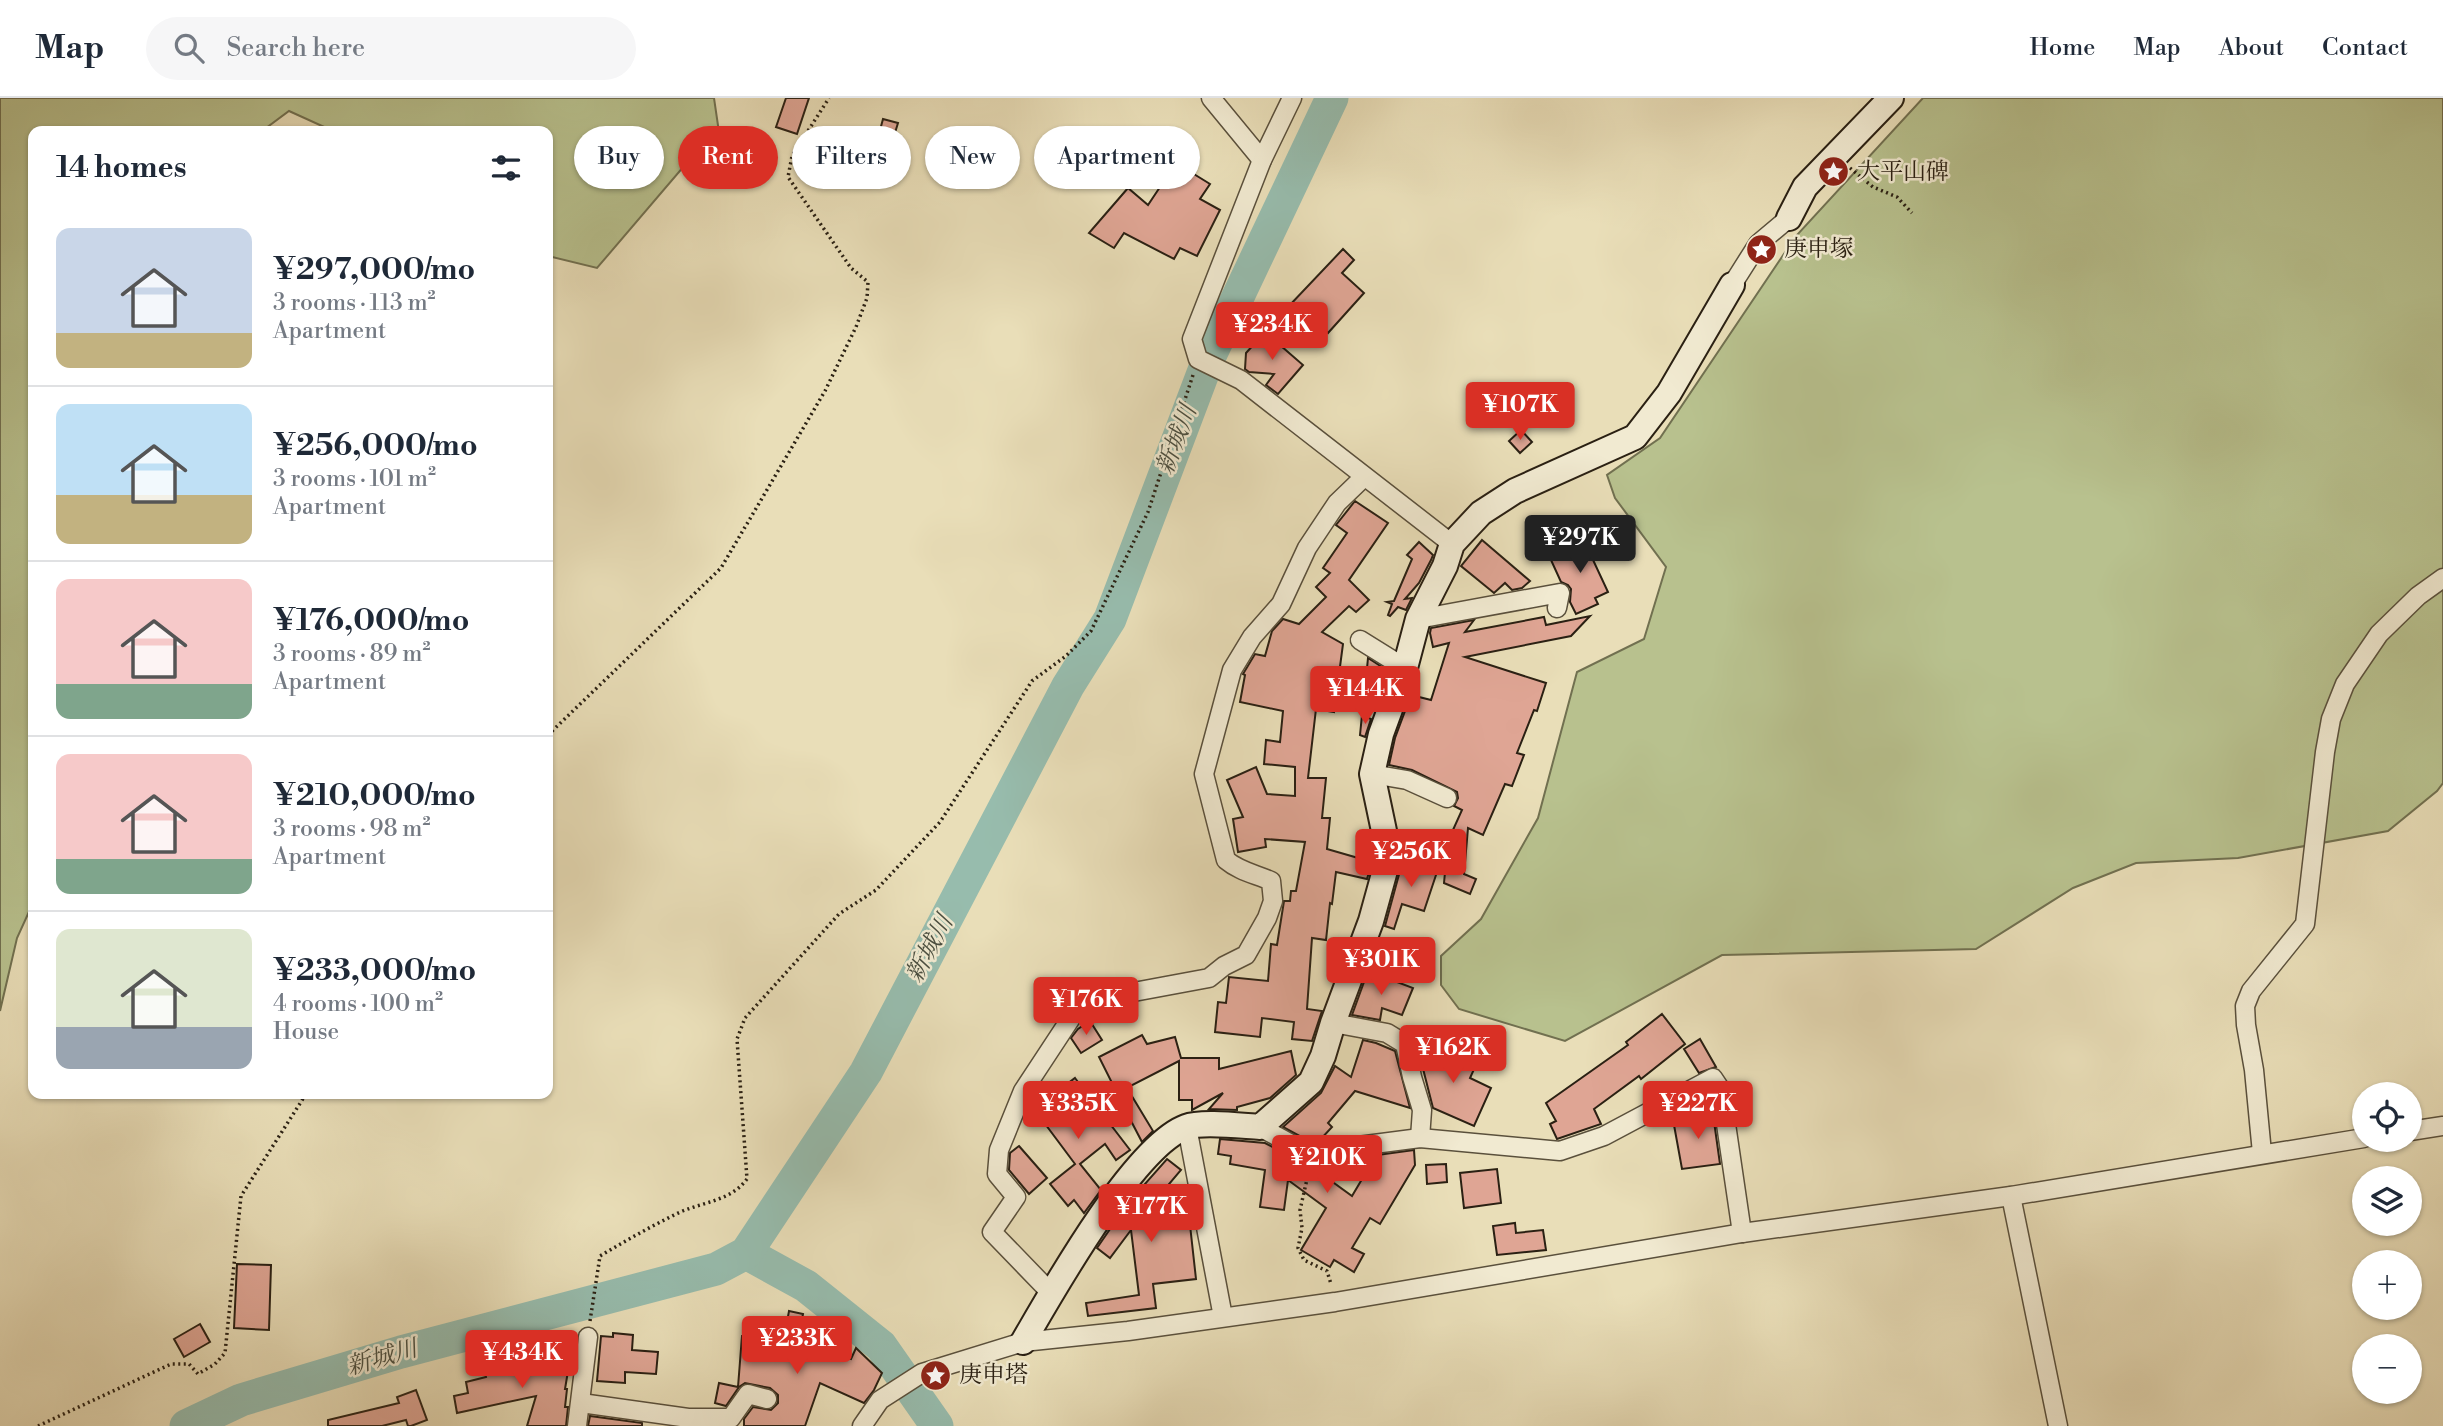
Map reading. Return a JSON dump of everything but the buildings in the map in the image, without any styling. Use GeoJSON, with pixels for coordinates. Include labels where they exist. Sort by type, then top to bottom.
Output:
{"type":"FeatureCollection","features":[{"type":"Feature","properties":{"kind":"street"},"geometry":{"type":"LineString","coordinates":[[1211,98],[1262,160]]}},
{"type":"Feature","properties":{"kind":"street"},"geometry":{"type":"LineString","coordinates":[[1292,98],[1262,160],[1192,339],[1203,361],[1241,380],[1452,544]]}},
{"type":"Feature","properties":{"kind":"street"},"geometry":{"type":"LineString","coordinates":[[1260,1127],[1311,1082],[1323,1056],[1371,920],[1387,863],[1384,831],[1372,774],[1381,734],[1405,668],[1418,619],[1445,566],[1452,544],[1481,513],[1515,491],[1635,437],[1670,393],[1732,285],[1756,265],[1789,218],[1805,187],[1891,98]]}},
{"type":"Feature","properties":{"kind":"street"},"geometry":{"type":"LineString","coordinates":[[1051,1293],[992,1232],[1016,1197],[997,1174],[999,1150],[1023,1091],[1073,1014],[1096,999],[1209,978],[1224,966],[1246,955],[1267,918],[1273,901],[1271,881],[1251,872],[1237,870],[1226,860],[1204,774],[1232,670],[1252,637],[1281,604],[1307,548],[1337,503],[1364,477]]}},
{"type":"Feature","properties":{"kind":"street"},"geometry":{"type":"LineString","coordinates":[[2262,1153],[2255,1070],[2245,1006],[2251,991],[2305,924],[2331,719],[2345,684],[2379,634],[2418,596],[2443,578]]}},
{"type":"Feature","properties":{"kind":"street"},"geometry":{"type":"LineString","coordinates":[[1418,619],[1560,593],[1557,608]]}},
{"type":"Feature","properties":{"kind":"street"},"geometry":{"type":"LineString","coordinates":[[1360,640],[1405,668]]}},
{"type":"Feature","properties":{"kind":"street"},"geometry":{"type":"LineString","coordinates":[[1372,774],[1407,780],[1447,798]]}},
{"type":"Feature","properties":{"kind":"street"},"geometry":{"type":"LineString","coordinates":[[1333,1023],[1387,1033],[1405,1044],[1422,1110],[1420,1138]]}},
{"type":"Feature","properties":{"kind":"street"},"geometry":{"type":"LineString","coordinates":[[1023,1342],[1099,1218],[1148,1156],[1187,1127],[1260,1127],[1302,1150],[1334,1150],[1420,1138],[1560,1151],[1604,1136],[1713,1078],[1721,1090],[1742,1233]]}},
{"type":"Feature","properties":{"kind":"street"},"geometry":{"type":"LineString","coordinates":[[2422,1129],[2443,1126]]}},
{"type":"Feature","properties":{"kind":"street"},"geometry":{"type":"LineString","coordinates":[[1187,1127],[1223,1317]]}},
{"type":"Feature","properties":{"kind":"street"},"geometry":{"type":"LineString","coordinates":[[862,1426],[880,1400],[922,1373],[1023,1342],[1128,1331],[1335,1302],[1742,1233],[2011,1196],[2352,1140]]}},
{"type":"Feature","properties":{"kind":"street"},"geometry":{"type":"LineString","coordinates":[[2011,1196],[2058,1426]]}},
{"type":"Feature","properties":{"kind":"street"},"geometry":{"type":"LineString","coordinates":[[577,1426],[588,1337]]}},
{"type":"Feature","properties":{"kind":"street"},"geometry":{"type":"LineString","coordinates":[[581,1403],[688,1418],[732,1418],[748,1394],[767,1399]]}},
{"type":"Feature","properties":{"kind":"path"},"geometry":{"type":"LineString","coordinates":[[553,730],[721,568],[825,391],[856,327],[867,298],[868,282],[851,268],[788,177],[792,156],[829,98]]}},
{"type":"Feature","properties":{"kind":"path"},"geometry":{"type":"LineString","coordinates":[[1835,155],[1873,187],[1897,197],[1912,213]]}},
{"type":"Feature","properties":{"kind":"path"},"geometry":{"type":"LineString","coordinates":[[588,1337],[600,1256],[679,1212],[720,1199],[740,1188],[747,1179],[737,1040],[745,1018],[839,914],[876,890],[940,822],[1032,681],[1066,656],[1091,631],[1148,512],[1203,361]]}},
{"type":"Feature","properties":{"kind":"path"},"geometry":{"type":"LineString","coordinates":[[38,1426],[171,1364],[189,1364],[198,1374],[215,1364],[225,1353],[241,1196],[303,1099]]}},
{"type":"Feature","properties":{"kind":"path"},"geometry":{"type":"LineString","coordinates":[[1309,1150],[1311,1165],[1300,1210],[1302,1228],[1298,1248],[1304,1260],[1327,1271],[1335,1302]]}},
{"type":"Feature","properties":{"kind":"green space"},"geometry":{"type":"Polygon","coordinates":[[[0,98],[714,98],[718,126],[678,126],[678,173],[597,268],[553,257],[553,126],[322,126],[289,111],[269,126],[28,126],[28,914],[17,938],[0,1011],[0,98]]]}},
{"type":"Feature","properties":{"kind":"green space"},"geometry":{"type":"Polygon","coordinates":[[[1923,98],[2443,98],[2443,783],[2388,831],[2238,858],[2136,863],[2073,888],[1976,949],[1722,955],[1565,1041],[1459,1009],[1441,985],[1441,956],[1481,919],[1538,818],[1577,672],[1644,639],[1666,567],[1615,498],[1607,475],[1660,438],[1796,236],[1923,98]]]}},
{"type":"Feature","properties":{"kind":"waterway","name":"新城川"},"geometry":{"type":"LineString","coordinates":[[186,1426],[241,1400],[401,1352],[716,1269],[746,1253],[866,1072],[1068,686],[1110,619],[1208,360],[1332,98]]}},
{"type":"Feature","properties":{"kind":"waterway"},"geometry":{"type":"LineString","coordinates":[[746,1253],[806,1286],[881,1346],[937,1426]]}},
{"type":"Feature","properties":{"kind":"place","name":"大平山碑"},"geometry":{"type":"Point","coordinates":[1834,172]}},
{"type":"Feature","properties":{"kind":"place","name":"庚申塚"},"geometry":{"type":"Point","coordinates":[1761,249]}},
{"type":"Feature","properties":{"kind":"place","name":"庚申塔"},"geometry":{"type":"Point","coordinates":[936,1375]}}]}
